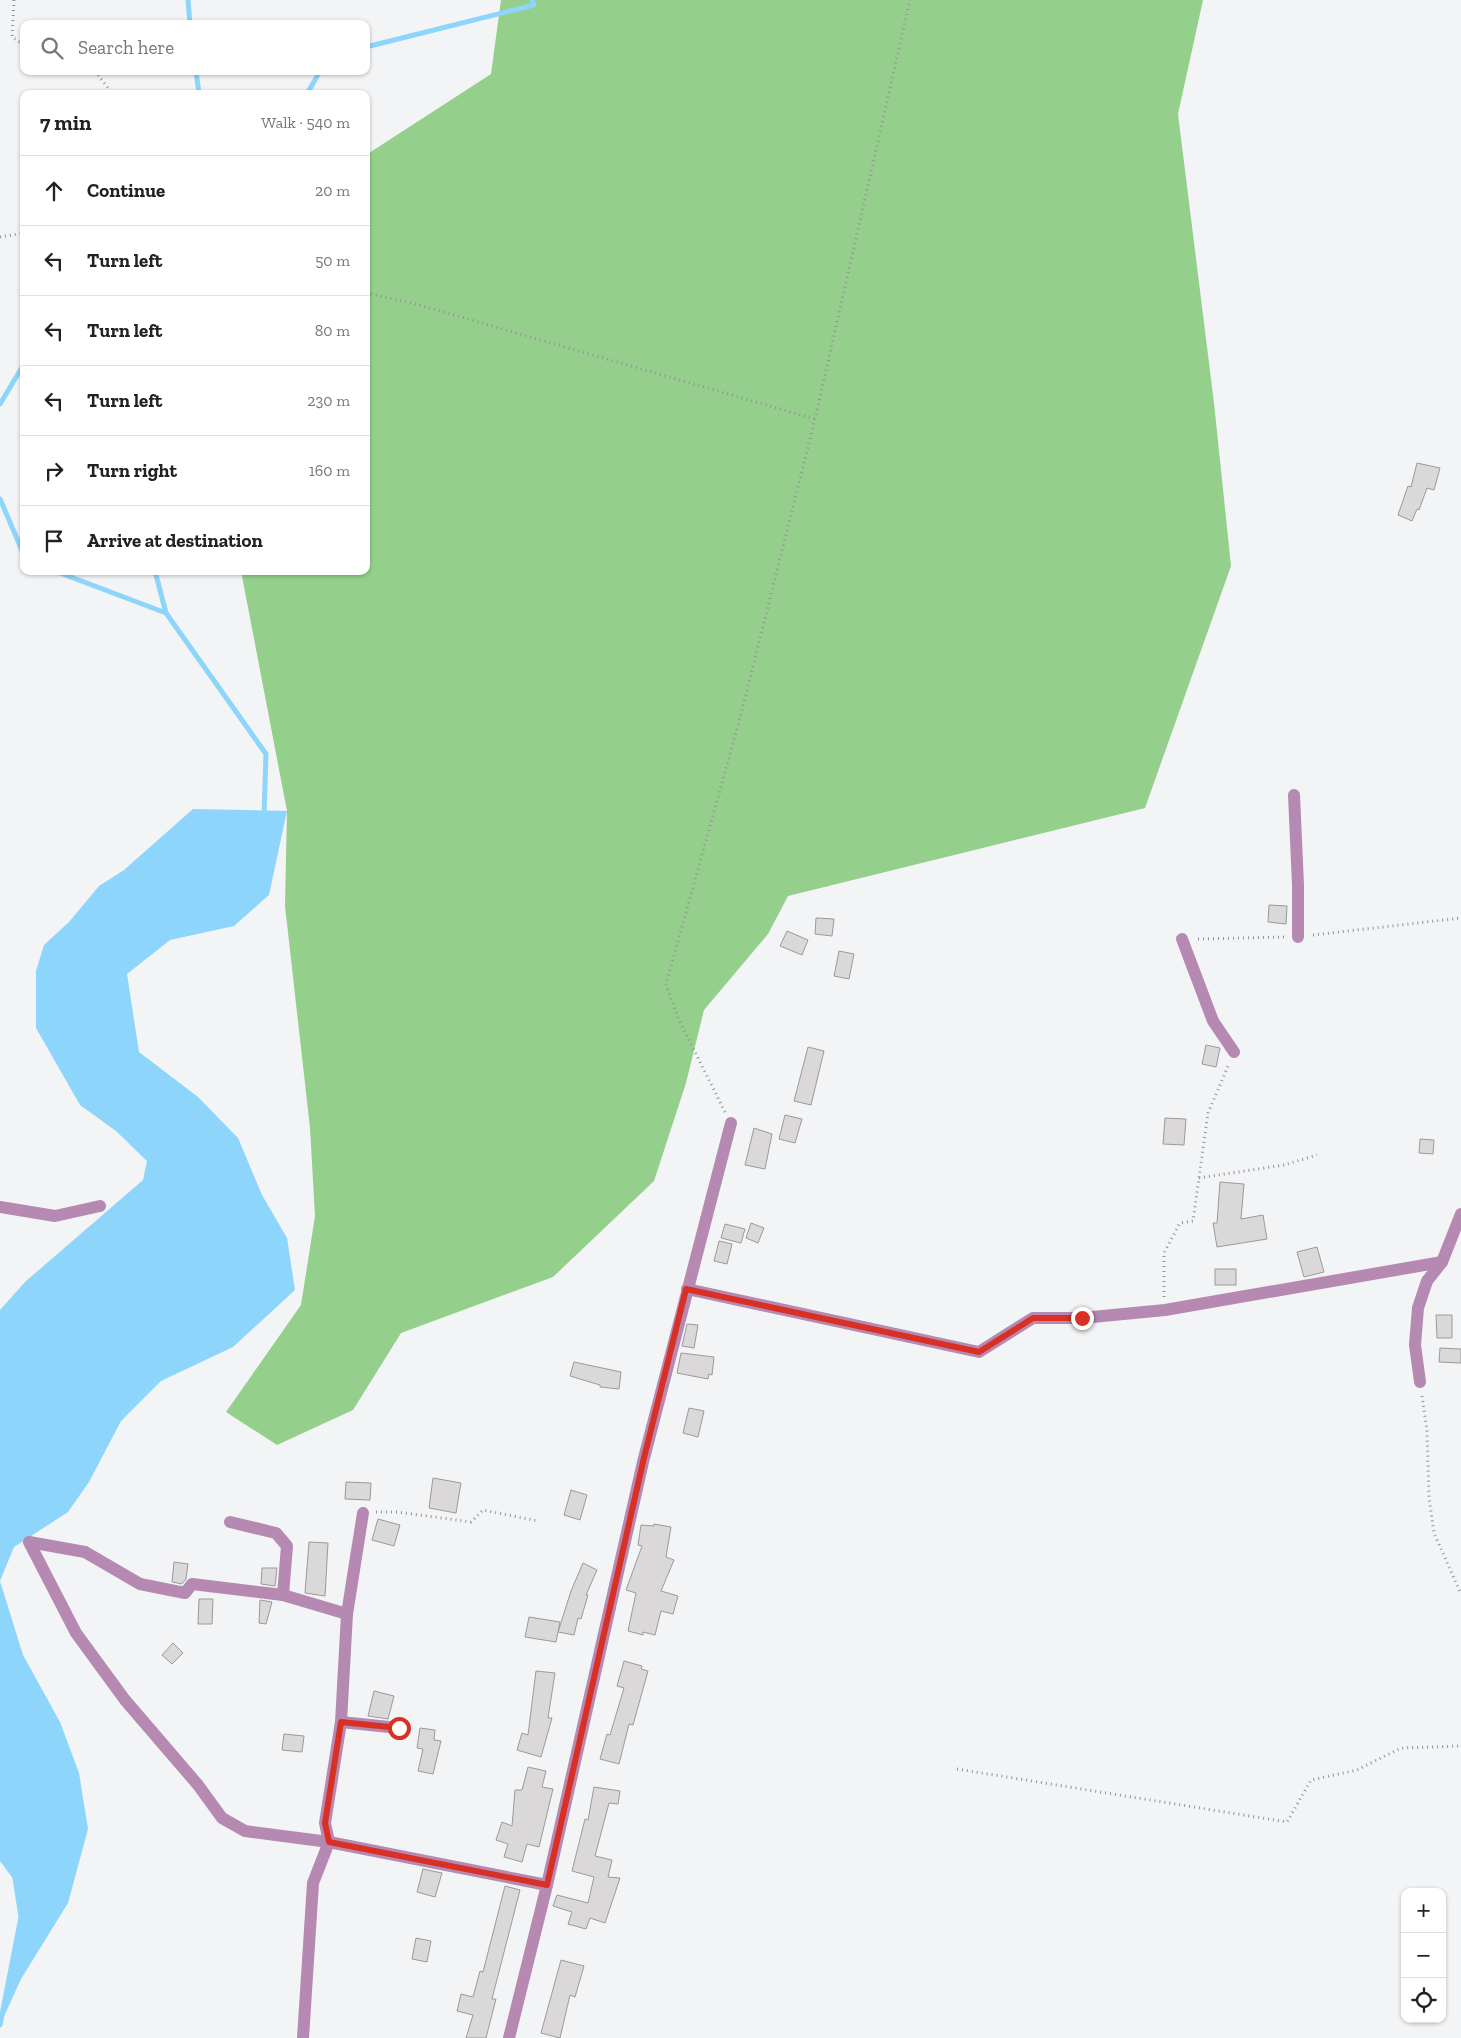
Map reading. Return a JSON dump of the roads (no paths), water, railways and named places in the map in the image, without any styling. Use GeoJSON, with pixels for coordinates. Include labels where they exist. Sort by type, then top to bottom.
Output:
{"type":"FeatureCollection","features":[{"type":"Feature","properties":{"kind":"street"},"geometry":{"type":"LineString","coordinates":[[1294,795],[1298,937]]}},
{"type":"Feature","properties":{"kind":"street"},"geometry":{"type":"LineString","coordinates":[[1182,939],[1213,1021],[1234,1052]]}},
{"type":"Feature","properties":{"kind":"street"},"geometry":{"type":"LineString","coordinates":[[509,2038],[547,1885],[643,1462],[730,1124]]}},
{"type":"Feature","properties":{"kind":"street"},"geometry":{"type":"LineString","coordinates":[[0,1207],[56,1216],[100,1206]]}},
{"type":"Feature","properties":{"kind":"street"},"geometry":{"type":"LineString","coordinates":[[1420,1382],[1415,1345],[1418,1308],[1427,1281],[1442,1262],[1461,1214]]}},
{"type":"Feature","properties":{"kind":"street"},"geometry":{"type":"LineString","coordinates":[[686,1289],[979,1352],[1033,1318],[1082,1318],[1165,1310],[1442,1262]]}},
{"type":"Feature","properties":{"kind":"street"},"geometry":{"type":"LineString","coordinates":[[303,2038],[313,1883],[329,1842],[325,1823],[341,1722],[346,1614],[363,1513]]}},
{"type":"Feature","properties":{"kind":"street"},"geometry":{"type":"LineString","coordinates":[[230,1522],[276,1533],[287,1546],[283,1595]]}},
{"type":"Feature","properties":{"kind":"street"},"geometry":{"type":"LineString","coordinates":[[346,1614],[283,1595],[192,1584],[185,1593],[140,1584],[85,1552],[29,1542],[76,1633],[125,1700],[198,1785],[222,1818],[245,1831],[329,1842],[547,1885]]}},
{"type":"Feature","properties":{"kind":"street"},"geometry":{"type":"LineString","coordinates":[[341,1722],[399,1728]]}},
{"type":"Feature","properties":{"kind":"water"},"geometry":{"type":"Polygon","coordinates":[[[193,809],[287,811],[269,895],[234,926],[170,940],[127,974],[139,1052],[198,1097],[238,1138],[262,1195],[287,1238],[295,1290],[233,1347],[161,1381],[121,1421],[89,1482],[68,1512],[14,1547],[0,1581],[0,1310],[25,1282],[143,1180],[147,1161],[116,1131],[80,1105],[36,1028],[36,971],[44,945],[69,922],[99,886],[124,870],[193,809]]]}},
{"type":"Feature","properties":{"kind":"water"},"geometry":{"type":"Polygon","coordinates":[[[0,1581],[23,1655],[60,1722],[79,1773],[88,1829],[68,1903],[21,1979],[1,2023],[21,1917],[14,1880],[0,1861],[0,1581]]]}},
{"type":"Feature","properties":{"kind":"waterway"},"geometry":{"type":"LineString","coordinates":[[188,0],[190,20]]}},
{"type":"Feature","properties":{"kind":"waterway"},"geometry":{"type":"LineString","coordinates":[[370,46],[534,5],[532,0]]}},
{"type":"Feature","properties":{"kind":"waterway"},"geometry":{"type":"LineString","coordinates":[[197,75],[198,90]]}},
{"type":"Feature","properties":{"kind":"waterway"},"geometry":{"type":"LineString","coordinates":[[309,90],[318,75]]}},
{"type":"Feature","properties":{"kind":"waterway"},"geometry":{"type":"LineString","coordinates":[[0,404],[20,371]]}},
{"type":"Feature","properties":{"kind":"waterway"},"geometry":{"type":"LineString","coordinates":[[0,499],[20,546]]}},
{"type":"Feature","properties":{"kind":"waterway"},"geometry":{"type":"LineString","coordinates":[[66,575],[166,613]]}},
{"type":"Feature","properties":{"kind":"waterway"},"geometry":{"type":"LineString","coordinates":[[156,575],[166,613],[266,754],[264,815]]}},
{"type":"Feature","properties":{"kind":"waterway"},"geometry":{"type":"LineString","coordinates":[[0,2025],[21,1917],[15,1878]]}}]}
